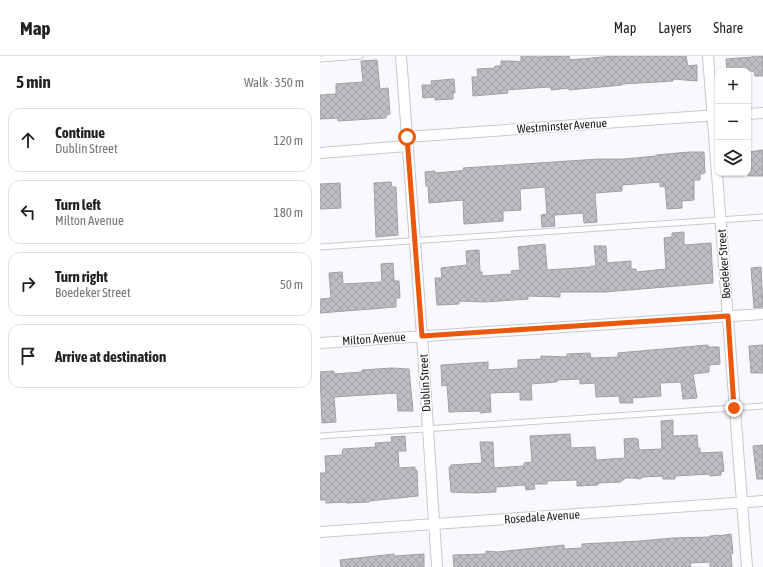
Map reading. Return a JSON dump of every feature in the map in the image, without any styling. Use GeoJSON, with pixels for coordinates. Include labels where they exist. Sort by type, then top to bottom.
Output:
{"type":"FeatureCollection","features":[{"type":"Feature","properties":{"kind":"street","name":"Dublin Street"},"geometry":{"type":"LineString","coordinates":[[401,56],[422,336],[437,567]]}},
{"type":"Feature","properties":{"kind":"street","name":"Boedeker Street"},"geometry":{"type":"LineString","coordinates":[[708,56],[715,108]]}},
{"type":"Feature","properties":{"kind":"street"},"geometry":{"type":"LineString","coordinates":[[751,114],[763,113]]}},
{"type":"Feature","properties":{"kind":"street","name":"Westminster Avenue"},"geometry":{"type":"LineString","coordinates":[[320,153],[407,142],[715,115]]}},
{"type":"Feature","properties":{"kind":"street","name":"Boedeker Street"},"geometry":{"type":"LineString","coordinates":[[717,140],[721,220],[734,408],[747,567]]}},
{"type":"Feature","properties":{"kind":"street","name":"Milton Avenue"},"geometry":{"type":"LineString","coordinates":[[320,343],[763,314]]}},
{"type":"Feature","properties":{"kind":"street","name":"Rosedale Avenue"},"geometry":{"type":"LineString","coordinates":[[320,532],[763,501]]}},
{"type":"Feature","properties":{"kind":"lane"},"geometry":{"type":"LineString","coordinates":[[320,59],[360,56]]}},
{"type":"Feature","properties":{"kind":"lane"},"geometry":{"type":"LineString","coordinates":[[320,247],[763,218]]}},
{"type":"Feature","properties":{"kind":"lane"},"geometry":{"type":"LineString","coordinates":[[320,436],[763,406]]}},
{"type":"Feature","properties":{"kind":"building"},"geometry":{"type":"Polygon","coordinates":[[[521,56],[569,56],[570,60],[615,56],[686,56],[688,66],[697,65],[697,81],[673,79],[673,81],[622,84],[569,90],[569,88],[551,90],[551,87],[549,87],[507,90],[508,93],[473,96],[472,77],[478,77],[477,69],[495,68],[495,66],[501,66],[501,61],[521,62],[521,56]]]}},
{"type":"Feature","properties":{"kind":"building"},"geometry":{"type":"Polygon","coordinates":[[[763,56],[763,76],[755,76],[754,71],[751,71],[751,68],[727,68],[726,59],[763,56]]]}},
{"type":"Feature","properties":{"kind":"building"},"geometry":{"type":"Polygon","coordinates":[[[377,60],[380,89],[388,88],[390,114],[386,115],[386,118],[338,121],[338,118],[320,119],[320,95],[336,94],[336,84],[363,82],[361,61],[377,60]]]}},
{"type":"Feature","properties":{"kind":"building"},"geometry":{"type":"Polygon","coordinates":[[[454,79],[455,93],[453,93],[453,99],[435,100],[435,97],[423,98],[422,85],[432,85],[431,81],[454,79]]]}},
{"type":"Feature","properties":{"kind":"building"},"geometry":{"type":"Polygon","coordinates":[[[763,150],[763,176],[751,176],[751,152],[763,150]]]}},
{"type":"Feature","properties":{"kind":"building"},"geometry":{"type":"Polygon","coordinates":[[[689,152],[704,152],[705,173],[700,174],[700,180],[694,180],[694,200],[682,201],[682,208],[667,209],[665,186],[660,187],[660,182],[622,185],[622,191],[595,193],[597,222],[584,223],[583,213],[554,215],[555,226],[542,227],[541,215],[547,214],[545,187],[520,189],[521,210],[503,211],[503,221],[464,224],[463,200],[429,203],[428,186],[426,186],[425,172],[435,171],[435,173],[459,171],[464,170],[463,168],[599,159],[624,159],[689,152]]]}},
{"type":"Feature","properties":{"kind":"building"},"geometry":{"type":"Polygon","coordinates":[[[391,182],[392,187],[396,187],[398,235],[376,237],[374,183],[391,182]]]}},
{"type":"Feature","properties":{"kind":"building"},"geometry":{"type":"Polygon","coordinates":[[[340,183],[341,208],[320,209],[320,184],[340,183]]]}},
{"type":"Feature","properties":{"kind":"building"},"geometry":{"type":"Polygon","coordinates":[[[684,232],[684,245],[711,243],[713,283],[605,292],[560,292],[560,297],[528,296],[528,299],[484,302],[459,301],[459,304],[437,305],[435,278],[442,278],[441,268],[467,265],[466,251],[479,250],[480,272],[482,272],[482,276],[512,274],[511,271],[520,270],[518,247],[545,244],[547,270],[596,266],[594,246],[606,246],[607,263],[631,261],[631,269],[636,269],[636,272],[666,269],[664,238],[672,237],[672,233],[684,232]]]}},
{"type":"Feature","properties":{"kind":"building"},"geometry":{"type":"Polygon","coordinates":[[[393,263],[394,281],[399,281],[400,298],[396,298],[396,307],[320,313],[320,299],[331,298],[329,273],[342,272],[343,284],[382,282],[381,264],[393,263]]]}},
{"type":"Feature","properties":{"kind":"building"},"geometry":{"type":"Polygon","coordinates":[[[761,267],[763,307],[754,308],[751,268],[761,267]]]}},
{"type":"Feature","properties":{"kind":"building"},"geometry":{"type":"Polygon","coordinates":[[[708,345],[708,347],[719,347],[720,364],[709,365],[709,372],[693,374],[697,398],[683,399],[681,382],[660,383],[661,396],[632,398],[633,403],[620,403],[619,396],[596,397],[595,383],[580,384],[580,379],[557,380],[557,382],[531,384],[532,400],[520,400],[520,392],[490,393],[491,412],[449,412],[447,385],[442,386],[441,365],[488,362],[488,370],[518,368],[518,360],[541,359],[541,356],[567,357],[567,354],[590,353],[591,358],[618,357],[618,353],[708,345]]]}},
{"type":"Feature","properties":{"kind":"building"},"geometry":{"type":"Polygon","coordinates":[[[763,345],[763,373],[751,373],[749,346],[763,345]]]}},
{"type":"Feature","properties":{"kind":"building"},"geometry":{"type":"Polygon","coordinates":[[[392,368],[409,369],[413,411],[398,411],[397,393],[334,397],[336,422],[322,423],[320,372],[334,371],[334,374],[392,368]]]}},
{"type":"Feature","properties":{"kind":"building"},"geometry":{"type":"Polygon","coordinates":[[[673,420],[673,436],[697,435],[700,453],[722,452],[724,471],[721,472],[721,475],[710,476],[710,474],[675,476],[675,479],[663,479],[663,476],[643,477],[640,479],[624,478],[621,482],[577,486],[577,480],[547,481],[547,484],[534,484],[535,489],[526,490],[525,485],[496,487],[496,492],[451,492],[449,467],[451,467],[451,465],[482,463],[480,442],[493,442],[494,468],[524,466],[524,463],[532,462],[530,436],[570,434],[571,448],[595,447],[596,460],[625,458],[624,439],[638,439],[639,450],[662,449],[661,421],[673,420]]]}},
{"type":"Feature","properties":{"kind":"building"},"geometry":{"type":"Polygon","coordinates":[[[405,436],[406,451],[398,451],[399,468],[415,467],[415,470],[417,470],[418,496],[369,502],[346,503],[326,503],[326,500],[320,500],[320,473],[326,473],[325,456],[342,455],[343,449],[376,447],[375,443],[392,442],[391,437],[405,436]]]}},
{"type":"Feature","properties":{"kind":"building"},"geometry":{"type":"Polygon","coordinates":[[[763,445],[763,479],[757,479],[753,446],[763,445]]]}},
{"type":"Feature","properties":{"kind":"building"},"geometry":{"type":"Polygon","coordinates":[[[731,534],[733,553],[731,554],[732,567],[710,567],[710,562],[690,563],[691,567],[454,567],[453,555],[486,554],[486,551],[497,552],[564,545],[564,549],[582,548],[582,544],[710,537],[731,534]]]}},
{"type":"Feature","properties":{"kind":"building"},"geometry":{"type":"Polygon","coordinates":[[[394,554],[395,556],[424,554],[424,567],[341,567],[340,560],[394,554]]]}},
{"type":"Feature","properties":{"kind":"route"},"geometry":{"type":"LineString","coordinates":[[407,137],[422,336],[728,316],[734,408]]}}]}
